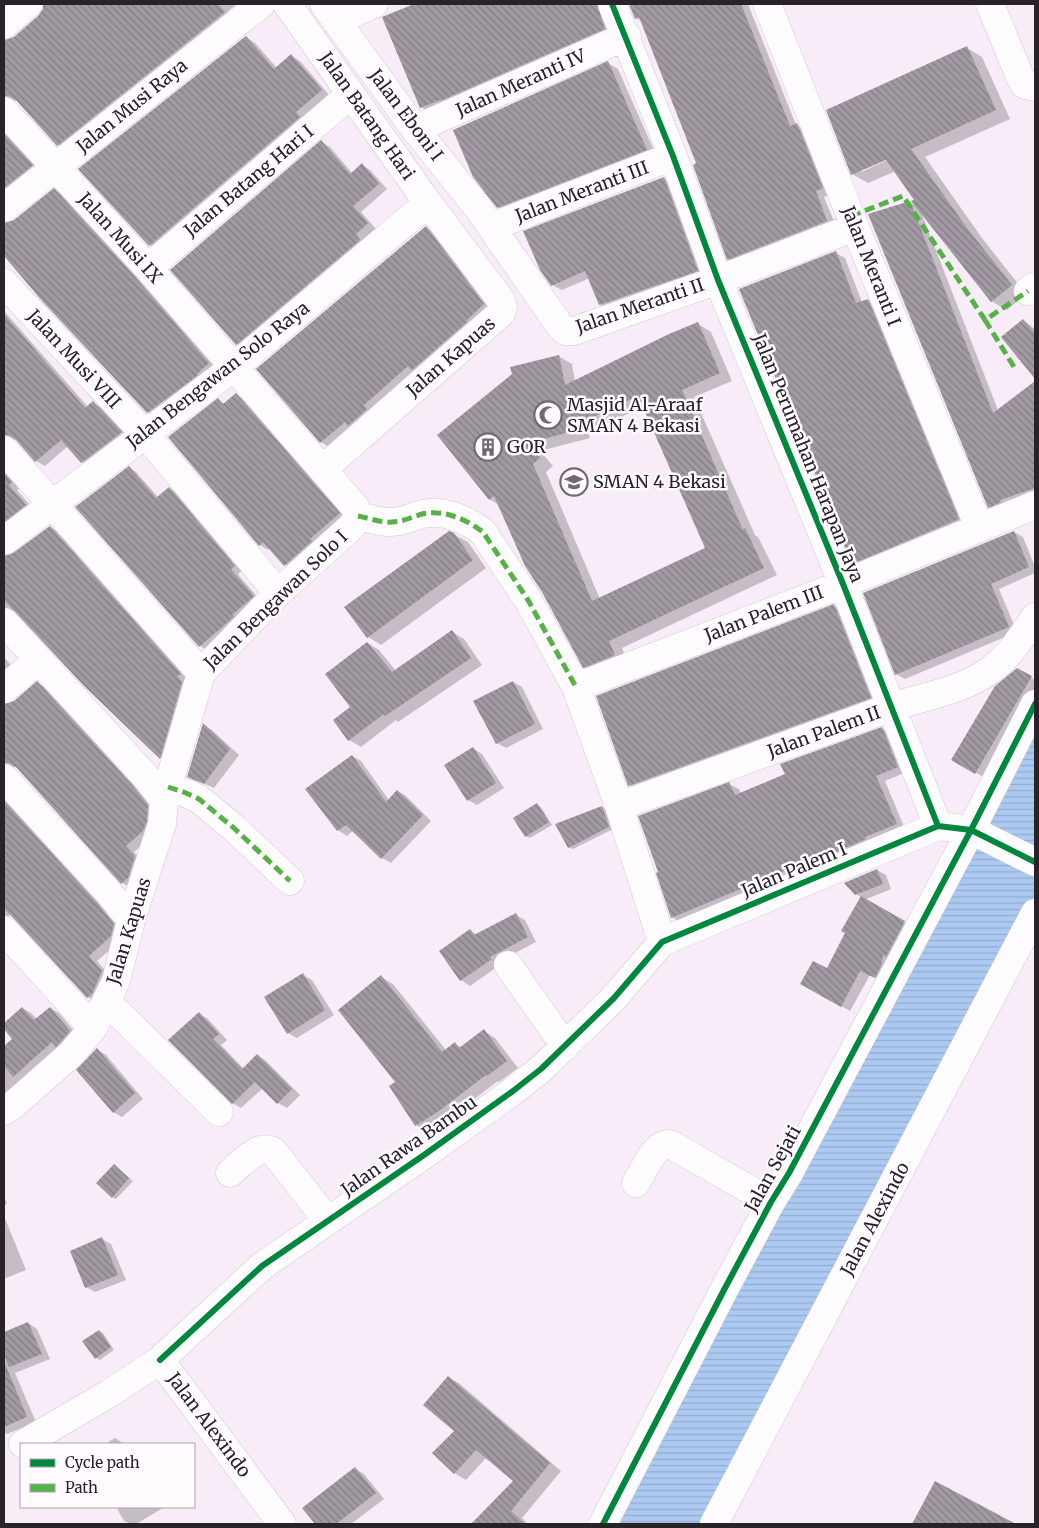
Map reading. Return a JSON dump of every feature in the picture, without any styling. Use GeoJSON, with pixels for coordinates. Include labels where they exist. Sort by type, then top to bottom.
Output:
{"type":"FeatureCollection","features":[{"type":"Feature","properties":{"kind":"street"},"geometry":{"type":"LineString","coordinates":[[4,24],[28,4]]}},
{"type":"Feature","properties":{"kind":"street","name":"Jalan Musi Raya"},"geometry":{"type":"LineString","coordinates":[[4,208],[261,4]]}},
{"type":"Feature","properties":{"kind":"street","name":"Jalan Batang Hari"},"geometry":{"type":"LineString","coordinates":[[287,4],[428,203],[468,220]]}},
{"type":"Feature","properties":{"kind":"street","name":"Jalan Eboni I"},"geometry":{"type":"LineString","coordinates":[[374,4],[330,12],[414,129],[468,220]]}},
{"type":"Feature","properties":{"kind":"street","name":"Jalan Perumahan Harapan Jaya"},"geometry":{"type":"LineString","coordinates":[[612,4],[627,36],[718,280],[843,584],[938,826]]}},
{"type":"Feature","properties":{"kind":"street","name":"Jalan Meranti I"},"geometry":{"type":"LineString","coordinates":[[767,4],[855,227],[979,527]]}},
{"type":"Feature","properties":{"kind":"street"},"geometry":{"type":"LineString","coordinates":[[990,4],[1020,77],[1025,85],[1035,87]]}},
{"type":"Feature","properties":{"kind":"street","name":"Jalan Meranti IV"},"geometry":{"type":"LineString","coordinates":[[414,129],[627,36]]}},
{"type":"Feature","properties":{"kind":"street","name":"Jalan Batang Hari I"},"geometry":{"type":"LineString","coordinates":[[148,268],[351,94]]}},
{"type":"Feature","properties":{"kind":"street","name":"Jalan Musi IX"},"geometry":{"type":"LineString","coordinates":[[4,111],[148,268],[356,507],[358,516]]}},
{"type":"Feature","properties":{"kind":"street","name":"Jalan Meranti III"},"geometry":{"type":"LineString","coordinates":[[468,220],[673,156]]}},
{"type":"Feature","properties":{"kind":"street","name":"Jalan Bengawan Solo Raya"},"geometry":{"type":"LineString","coordinates":[[4,541],[234,367],[428,203]]}},
{"type":"Feature","properties":{"kind":"street","name":"Jalan Meranti II"},"geometry":{"type":"LineString","coordinates":[[468,220],[565,331],[574,331],[718,280],[855,227]]}},
{"type":"Feature","properties":{"kind":"street","name":"Jalan Kapuas"},"geometry":{"type":"LineString","coordinates":[[323,469],[502,313],[503,307],[468,220]]}},
{"type":"Feature","properties":{"kind":"street","name":"Jalan Musi VIII"},"geometry":{"type":"LineString","coordinates":[[4,283],[145,434],[278,593]]}},
{"type":"Feature","properties":{"kind":"street"},"geometry":{"type":"LineString","coordinates":[[4,450],[201,673]]}},
{"type":"Feature","properties":{"kind":"street","name":"Jalan Palem III"},"geometry":{"type":"LineString","coordinates":[[576,687],[843,584],[1035,505]]}},
{"type":"Feature","properties":{"kind":"street"},"geometry":{"type":"LineString","coordinates":[[358,516],[393,522],[439,512],[473,524],[483,532],[528,600],[576,687],[620,806],[662,942]]}},
{"type":"Feature","properties":{"kind":"street","name":"Jalan Bengawan Solo I"},"geometry":{"type":"LineString","coordinates":[[166,794],[201,673],[278,593],[352,526],[358,516]]}},
{"type":"Feature","properties":{"kind":"street","name":"Jalan Palem II"},"geometry":{"type":"LineString","coordinates":[[620,806],[891,708],[966,683],[990,671],[1016,645],[1035,617]]}},
{"type":"Feature","properties":{"kind":"street"},"geometry":{"type":"LineString","coordinates":[[4,622],[145,776],[166,794],[186,793],[199,799],[290,881]]}},
{"type":"Feature","properties":{"kind":"street"},"geometry":{"type":"LineString","coordinates":[[4,689],[38,660]]}},
{"type":"Feature","properties":{"kind":"street","name":"Jalan Sejati"},"geometry":{"type":"LineString","coordinates":[[603,1524],[725,1288],[772,1202],[981,835],[1035,704]]}},
{"type":"Feature","properties":{"kind":"street"},"geometry":{"type":"LineString","coordinates":[[4,778],[131,920]]}},
{"type":"Feature","properties":{"kind":"street","name":"Jalan Kapuas"},"geometry":{"type":"LineString","coordinates":[[7,1103],[71,1054],[93,1028],[116,981],[131,920],[162,824],[166,794]]}},
{"type":"Feature","properties":{"kind":"street"},"geometry":{"type":"LineString","coordinates":[[938,826],[981,835],[1035,862]]}},
{"type":"Feature","properties":{"kind":"street","name":"Jalan Palem I"},"geometry":{"type":"LineString","coordinates":[[662,942],[938,826]]}},
{"type":"Feature","properties":{"kind":"street","name":"Jalan Alexindo"},"geometry":{"type":"LineString","coordinates":[[714,1524],[1035,913]]}},
{"type":"Feature","properties":{"kind":"street"},"geometry":{"type":"LineString","coordinates":[[4,930],[93,1028]]}},
{"type":"Feature","properties":{"kind":"street","name":"Jalan Rawa Bambu"},"geometry":{"type":"LineString","coordinates":[[160,1360],[250,1276],[513,1091],[541,1069],[614,998],[662,942]]}},
{"type":"Feature","properties":{"kind":"street"},"geometry":{"type":"LineString","coordinates":[[508,965],[565,1046]]}},
{"type":"Feature","properties":{"kind":"street"},"geometry":{"type":"LineString","coordinates":[[106,1001],[219,1112]]}},
{"type":"Feature","properties":{"kind":"street"},"geometry":{"type":"LineString","coordinates":[[636,1184],[656,1150],[665,1144],[670,1144],[772,1202]]}},
{"type":"Feature","properties":{"kind":"street"},"geometry":{"type":"LineString","coordinates":[[230,1173],[256,1152],[262,1149],[269,1149],[273,1151],[328,1221]]}},
{"type":"Feature","properties":{"kind":"street","name":"Jalan Alexindo"},"geometry":{"type":"LineString","coordinates":[[25,1443],[110,1393],[160,1360],[282,1524]]}},
{"type":"Feature","properties":{"kind":"street","name":"Jalan Alexindo"},"geometry":{"type":"LineString","coordinates":[[4,1456],[20,1446]]}},
{"type":"Feature","properties":{"kind":"water"},"geometry":{"type":"Polygon","coordinates":[[[1035,707],[1035,913],[714,1524],[604,1524],[1035,707]]]}},
{"type":"Feature","properties":{"kind":"building"},"geometry":{"type":"Polygon","coordinates":[[[43,4],[218,4],[225,12],[57,146],[16,100],[9,96],[4,96],[4,40],[14,37],[38,16],[43,9],[43,4]]]}},
{"type":"Feature","properties":{"kind":"building"},"geometry":{"type":"Polygon","coordinates":[[[414,4],[597,4],[605,29],[420,108],[382,17],[414,4]]]}},
{"type":"Feature","properties":{"kind":"building"},"geometry":{"type":"Polygon","coordinates":[[[629,4],[741,4],[790,126],[797,123],[823,188],[816,191],[827,221],[727,260],[693,165],[696,163],[639,17],[635,19],[629,4]]]}},
{"type":"Feature","properties":{"kind":"building"},"geometry":{"type":"Polygon","coordinates":[[[246,36],[274,69],[291,54],[322,90],[296,112],[300,117],[149,246],[78,169],[246,36]]]}},
{"type":"Feature","properties":{"kind":"building"},"geometry":{"type":"Polygon","coordinates":[[[967,46],[996,110],[911,149],[967,228],[1012,285],[991,302],[911,201],[914,200],[886,160],[851,175],[826,110],[967,46]]]}},
{"type":"Feature","properties":{"kind":"building"},"geometry":{"type":"Polygon","coordinates":[[[608,61],[647,150],[497,208],[473,177],[453,130],[608,61]]]}},
{"type":"Feature","properties":{"kind":"building"},"geometry":{"type":"Polygon","coordinates":[[[4,134],[33,165],[4,188],[4,134]]]}},
{"type":"Feature","properties":{"kind":"building"},"geometry":{"type":"Polygon","coordinates":[[[321,140],[350,174],[362,163],[379,184],[353,206],[368,223],[356,234],[360,240],[236,345],[170,270],[321,140]]]}},
{"type":"Feature","properties":{"kind":"building"},"geometry":{"type":"Polygon","coordinates":[[[664,177],[698,271],[599,305],[585,271],[551,286],[540,270],[523,231],[664,177]]]}},
{"type":"Feature","properties":{"kind":"building"},"geometry":{"type":"Polygon","coordinates":[[[54,188],[136,278],[209,363],[198,375],[147,413],[43,302],[4,256],[4,223],[14,220],[54,188]]]}},
{"type":"Feature","properties":{"kind":"building"},"geometry":{"type":"Polygon","coordinates":[[[910,201],[993,413],[1035,381],[1035,488],[1000,500],[1001,502],[988,508],[868,214],[910,201]]]}},
{"type":"Feature","properties":{"kind":"building"},"geometry":{"type":"Polygon","coordinates":[[[426,226],[484,304],[467,322],[412,370],[408,366],[364,405],[367,409],[348,426],[345,422],[320,443],[256,369],[426,226]]]}},
{"type":"Feature","properties":{"kind":"building"},"geometry":{"type":"Polygon","coordinates":[[[836,251],[856,303],[868,299],[959,519],[852,564],[739,289],[836,251]]]}},
{"type":"Feature","properties":{"kind":"building"},"geometry":{"type":"Polygon","coordinates":[[[4,314],[85,408],[93,401],[122,432],[81,463],[61,440],[35,462],[16,440],[9,435],[4,435],[4,314]]]}},
{"type":"Feature","properties":{"kind":"building"},"geometry":{"type":"Polygon","coordinates":[[[1023,319],[1035,333],[1035,379],[1001,337],[1023,319]]]}},
{"type":"Feature","properties":{"kind":"building","name":"SMAN 4 Bekasi"},"geometry":{"type":"Polygon","coordinates":[[[698,322],[720,373],[682,390],[743,530],[745,528],[764,568],[609,641],[615,655],[583,668],[542,592],[525,566],[494,496],[489,500],[437,435],[512,374],[510,367],[559,355],[565,385],[669,334],[698,322]],[[638,396],[576,425],[577,430],[528,443],[540,458],[533,464],[592,601],[705,548],[638,396]]]}},
{"type":"Feature","properties":{"kind":"building"},"geometry":{"type":"Polygon","coordinates":[[[236,393],[340,513],[310,539],[312,541],[284,566],[263,542],[259,546],[168,437],[218,398],[223,404],[236,393]]]}},
{"type":"Feature","properties":{"kind":"building"},"geometry":{"type":"Polygon","coordinates":[[[129,466],[156,498],[169,487],[235,566],[231,569],[254,596],[199,647],[75,507],[129,466]]]}},
{"type":"Feature","properties":{"kind":"building"},"geometry":{"type":"Polygon","coordinates":[[[4,473],[12,482],[9,485],[26,505],[4,522],[4,473]]]}},
{"type":"Feature","properties":{"kind":"building"},"geometry":{"type":"Polygon","coordinates":[[[50,526],[181,674],[177,676],[182,682],[160,759],[84,686],[4,600],[4,556],[13,553],[50,526]]]}},
{"type":"Feature","properties":{"kind":"building"},"geometry":{"type":"Polygon","coordinates":[[[449,531],[454,533],[473,560],[367,638],[344,607],[449,531]]]}},
{"type":"Feature","properties":{"kind":"building"},"geometry":{"type":"Polygon","coordinates":[[[1014,531],[1029,567],[991,584],[1009,627],[895,675],[863,593],[1014,531]]]}},
{"type":"Feature","properties":{"kind":"building"},"geometry":{"type":"Polygon","coordinates":[[[834,604],[871,698],[628,786],[596,696],[834,604]]]}},
{"type":"Feature","properties":{"kind":"building"},"geometry":{"type":"Polygon","coordinates":[[[452,630],[471,658],[385,716],[384,714],[348,741],[333,720],[350,707],[325,674],[367,642],[392,672],[452,630]]]}},
{"type":"Feature","properties":{"kind":"building"},"geometry":{"type":"Polygon","coordinates":[[[1017,668],[1032,676],[975,774],[951,760],[995,686],[1017,668]]]}},
{"type":"Feature","properties":{"kind":"building"},"geometry":{"type":"Polygon","coordinates":[[[37,681],[148,805],[147,821],[143,831],[126,846],[135,856],[128,878],[121,884],[16,767],[9,763],[4,763],[4,704],[14,701],[37,681]]]}},
{"type":"Feature","properties":{"kind":"building"},"geometry":{"type":"Polygon","coordinates":[[[513,681],[535,724],[496,744],[473,701],[513,681]]]}},
{"type":"Feature","properties":{"kind":"building"},"geometry":{"type":"Polygon","coordinates":[[[203,723],[230,749],[204,784],[187,777],[203,723]]]}},
{"type":"Feature","properties":{"kind":"building"},"geometry":{"type":"Polygon","coordinates":[[[882,727],[898,767],[876,776],[897,824],[822,858],[820,856],[671,918],[656,873],[658,872],[638,816],[729,782],[735,795],[785,774],[780,764],[882,727]]]}},
{"type":"Feature","properties":{"kind":"building"},"geometry":{"type":"Polygon","coordinates":[[[473,747],[496,783],[467,801],[444,765],[473,747]]]}},
{"type":"Feature","properties":{"kind":"building"},"geometry":{"type":"Polygon","coordinates":[[[352,755],[386,802],[397,790],[423,815],[381,859],[346,825],[337,831],[305,789],[352,755]]]}},
{"type":"Feature","properties":{"kind":"building"},"geometry":{"type":"Polygon","coordinates":[[[4,801],[114,924],[111,936],[89,956],[102,971],[92,994],[87,998],[4,908],[4,801]]]}},
{"type":"Feature","properties":{"kind":"building"},"geometry":{"type":"Polygon","coordinates":[[[537,803],[549,822],[525,837],[513,818],[537,803]]]}},
{"type":"Feature","properties":{"kind":"building"},"geometry":{"type":"Polygon","coordinates":[[[602,806],[609,827],[568,848],[555,824],[602,806]]]}},
{"type":"Feature","properties":{"kind":"building"},"geometry":{"type":"Polygon","coordinates":[[[877,869],[883,884],[855,895],[844,883],[877,869]]]}},
{"type":"Feature","properties":{"kind":"building"},"geometry":{"type":"Polygon","coordinates":[[[861,896],[905,921],[886,957],[883,955],[881,966],[875,978],[860,971],[841,1007],[800,984],[813,961],[827,968],[845,933],[841,931],[861,896]]]}},
{"type":"Feature","properties":{"kind":"building"},"geometry":{"type":"Polygon","coordinates":[[[516,913],[528,937],[490,957],[492,959],[460,981],[439,951],[470,929],[474,935],[516,913]]]}},
{"type":"Feature","properties":{"kind":"building"},"geometry":{"type":"Polygon","coordinates":[[[303,973],[325,1010],[287,1034],[264,997],[303,973]]]}},
{"type":"Feature","properties":{"kind":"building"},"geometry":{"type":"Polygon","coordinates":[[[381,975],[442,1052],[455,1042],[459,1048],[484,1029],[507,1061],[439,1111],[415,1126],[389,1086],[395,1082],[338,1010],[381,975]]]}},
{"type":"Feature","properties":{"kind":"building"},"geometry":{"type":"Polygon","coordinates":[[[22,1007],[34,1020],[50,1007],[70,1031],[56,1047],[52,1042],[13,1077],[4,1066],[4,1046],[12,1039],[4,1029],[4,1023],[22,1007]]]}},
{"type":"Feature","properties":{"kind":"building"},"geometry":{"type":"Polygon","coordinates":[[[199,1012],[219,1034],[213,1039],[255,1082],[232,1104],[168,1040],[199,1012]]]}},
{"type":"Feature","properties":{"kind":"building"},"geometry":{"type":"Polygon","coordinates":[[[97,1048],[135,1093],[113,1113],[76,1070],[97,1048]]]}},
{"type":"Feature","properties":{"kind":"building"},"geometry":{"type":"Polygon","coordinates":[[[257,1054],[292,1089],[277,1104],[242,1069],[257,1054]]]}},
{"type":"Feature","properties":{"kind":"building"},"geometry":{"type":"Polygon","coordinates":[[[114,1164],[129,1178],[112,1198],[96,1183],[114,1164]]]}},
{"type":"Feature","properties":{"kind":"building"},"geometry":{"type":"Polygon","coordinates":[[[102,1237],[118,1275],[85,1288],[70,1251],[102,1237]]]}},
{"type":"Feature","properties":{"kind":"building"},"geometry":{"type":"Polygon","coordinates":[[[28,1322],[42,1354],[9,1367],[4,1355],[4,1332],[28,1322]]]}},
{"type":"Feature","properties":{"kind":"building"},"geometry":{"type":"Polygon","coordinates":[[[99,1330],[111,1347],[95,1359],[82,1341],[99,1330]]]}},
{"type":"Feature","properties":{"kind":"building"},"geometry":{"type":"Polygon","coordinates":[[[4,1361],[27,1417],[4,1427],[4,1361]]]}},
{"type":"Feature","properties":{"kind":"building"},"geometry":{"type":"Polygon","coordinates":[[[448,1376],[550,1463],[511,1511],[525,1524],[471,1524],[513,1481],[476,1450],[454,1474],[432,1453],[454,1431],[423,1405],[448,1376]]]}},
{"type":"Feature","properties":{"kind":"building"},"geometry":{"type":"Polygon","coordinates":[[[355,1467],[376,1493],[336,1524],[315,1524],[302,1508],[355,1467]]]}},
{"type":"Feature","properties":{"kind":"building"},"geometry":{"type":"Polygon","coordinates":[[[935,1481],[1016,1524],[912,1524],[935,1481]]]}},
{"type":"Feature","properties":{"kind":"marked path"},"geometry":{"type":"LineString","coordinates":[[851,216],[903,196],[985,320],[1028,291]]}},
{"type":"Feature","properties":{"kind":"marked path"},"geometry":{"type":"LineString","coordinates":[[985,320],[1014,367]]}},
{"type":"Feature","properties":{"kind":"marked path"},"geometry":{"type":"LineString","coordinates":[[358,516],[392,522],[422,514],[446,514],[462,519],[483,532],[528,600],[576,687]]}},
{"type":"Feature","properties":{"kind":"marked path"},"geometry":{"type":"LineString","coordinates":[[168,787],[199,799],[235,829],[290,881]]}},
{"type":"Feature","properties":{"kind":"cycle path"},"geometry":{"type":"LineString","coordinates":[[612,4],[673,156],[718,280],[843,584],[938,826],[971,830],[1035,862]]}},
{"type":"Feature","properties":{"kind":"cycle path"},"geometry":{"type":"LineString","coordinates":[[603,1524],[725,1288],[771,1202],[789,1173],[971,830],[1035,704]]}},
{"type":"Feature","properties":{"kind":"cycle path"},"geometry":{"type":"LineString","coordinates":[[160,1360],[262,1266],[424,1155],[541,1069],[614,998],[662,942],[938,826]]}},
{"type":"Feature","properties":{"kind":"place","name":"Masjid Al-Araaf SMAN 4 Bekasi"},"geometry":{"type":"Point","coordinates":[548,415]}},
{"type":"Feature","properties":{"kind":"place","name":"GOR"},"geometry":{"type":"Point","coordinates":[488,447]}},
{"type":"Feature","properties":{"kind":"place","name":"SMAN 4 Bekasi"},"geometry":{"type":"Point","coordinates":[574,482]}}]}
